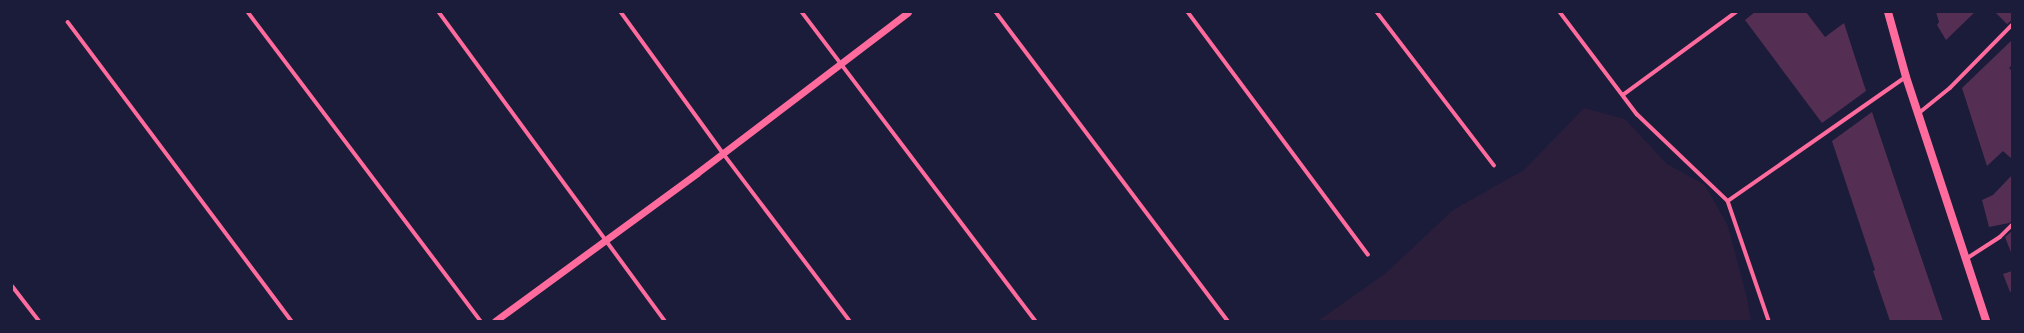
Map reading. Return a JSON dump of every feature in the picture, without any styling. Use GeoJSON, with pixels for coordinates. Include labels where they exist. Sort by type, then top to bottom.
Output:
{"type":"FeatureCollection","features":[{"type":"Feature","properties":{"kind":"main road"},"geometry":{"type":"LineString","coordinates":[[1888,12],[1906,77],[1986,321]]}},
{"type":"Feature","properties":{"kind":"street"},"geometry":{"type":"LineString","coordinates":[[248,12],[481,321]]}},
{"type":"Feature","properties":{"kind":"street"},"geometry":{"type":"LineString","coordinates":[[440,12],[665,321]]}},
{"type":"Feature","properties":{"kind":"street"},"geometry":{"type":"LineString","coordinates":[[621,12],[723,153],[850,321]]}},
{"type":"Feature","properties":{"kind":"street"},"geometry":{"type":"LineString","coordinates":[[802,12],[1036,321]]}},
{"type":"Feature","properties":{"kind":"street"},"geometry":{"type":"LineString","coordinates":[[495,321],[723,153],[908,12]]}},
{"type":"Feature","properties":{"kind":"street"},"geometry":{"type":"LineString","coordinates":[[996,12],[1228,321]]}},
{"type":"Feature","properties":{"kind":"street"},"geometry":{"type":"LineString","coordinates":[[1188,12],[1368,254]]}},
{"type":"Feature","properties":{"kind":"street"},"geometry":{"type":"LineString","coordinates":[[1377,12],[1494,165]]}},
{"type":"Feature","properties":{"kind":"street"},"geometry":{"type":"LineString","coordinates":[[1560,12],[1637,114],[1728,201],[1769,321]]}},
{"type":"Feature","properties":{"kind":"street"},"geometry":{"type":"LineString","coordinates":[[1623,95],[1736,12]]}},
{"type":"Feature","properties":{"kind":"street"},"geometry":{"type":"LineString","coordinates":[[68,22],[292,321]]}},
{"type":"Feature","properties":{"kind":"street"},"geometry":{"type":"LineString","coordinates":[[1919,113],[1950,88],[2012,25]]}},
{"type":"Feature","properties":{"kind":"street"},"geometry":{"type":"LineString","coordinates":[[1728,201],[1906,77]]}},
{"type":"Feature","properties":{"kind":"street"},"geometry":{"type":"LineString","coordinates":[[1966,259],[2000,237],[2012,225]]}},
{"type":"Feature","properties":{"kind":"street"},"geometry":{"type":"LineString","coordinates":[[12,286],[39,321]]}},
{"type":"Feature","properties":{"kind":"shaded area"},"geometry":{"type":"Polygon","coordinates":[[[1584,108],[1625,119],[1667,164],[1705,185],[1728,226],[1747,298],[1751,321],[1318,321],[1386,273],[1453,210],[1524,170],[1584,108]]]}},
{"type":"Feature","properties":{"kind":"building"},"geometry":{"type":"Polygon","coordinates":[[[1755,12],[1806,12],[1825,37],[1844,23],[1866,91],[1822,123],[1745,20],[1755,12]]]}},
{"type":"Feature","properties":{"kind":"building"},"geometry":{"type":"Polygon","coordinates":[[[1936,12],[1975,12],[1946,40],[1937,25],[1939,22],[1936,12]]]}},
{"type":"Feature","properties":{"kind":"building"},"geometry":{"type":"Polygon","coordinates":[[[1995,12],[2012,12],[2012,20],[2007,24],[1995,12]]]}},
{"type":"Feature","properties":{"kind":"building"},"geometry":{"type":"Polygon","coordinates":[[[2012,40],[2012,65],[2009,68],[2012,71],[2012,159],[2003,151],[1987,166],[1962,88],[2012,40]]]}},
{"type":"Feature","properties":{"kind":"building"},"geometry":{"type":"Polygon","coordinates":[[[1872,112],[1943,321],[1890,321],[1873,271],[1875,270],[1832,141],[1872,112]]]}},
{"type":"Feature","properties":{"kind":"building"},"geometry":{"type":"Polygon","coordinates":[[[2012,175],[2012,221],[1989,227],[1982,200],[1993,195],[2012,175]]]}},
{"type":"Feature","properties":{"kind":"building"},"geometry":{"type":"Polygon","coordinates":[[[2012,231],[2012,255],[2005,237],[2012,231]]]}},
{"type":"Feature","properties":{"kind":"building"},"geometry":{"type":"Polygon","coordinates":[[[2012,271],[2012,291],[2010,292],[2003,274],[2012,271]]]}}]}
